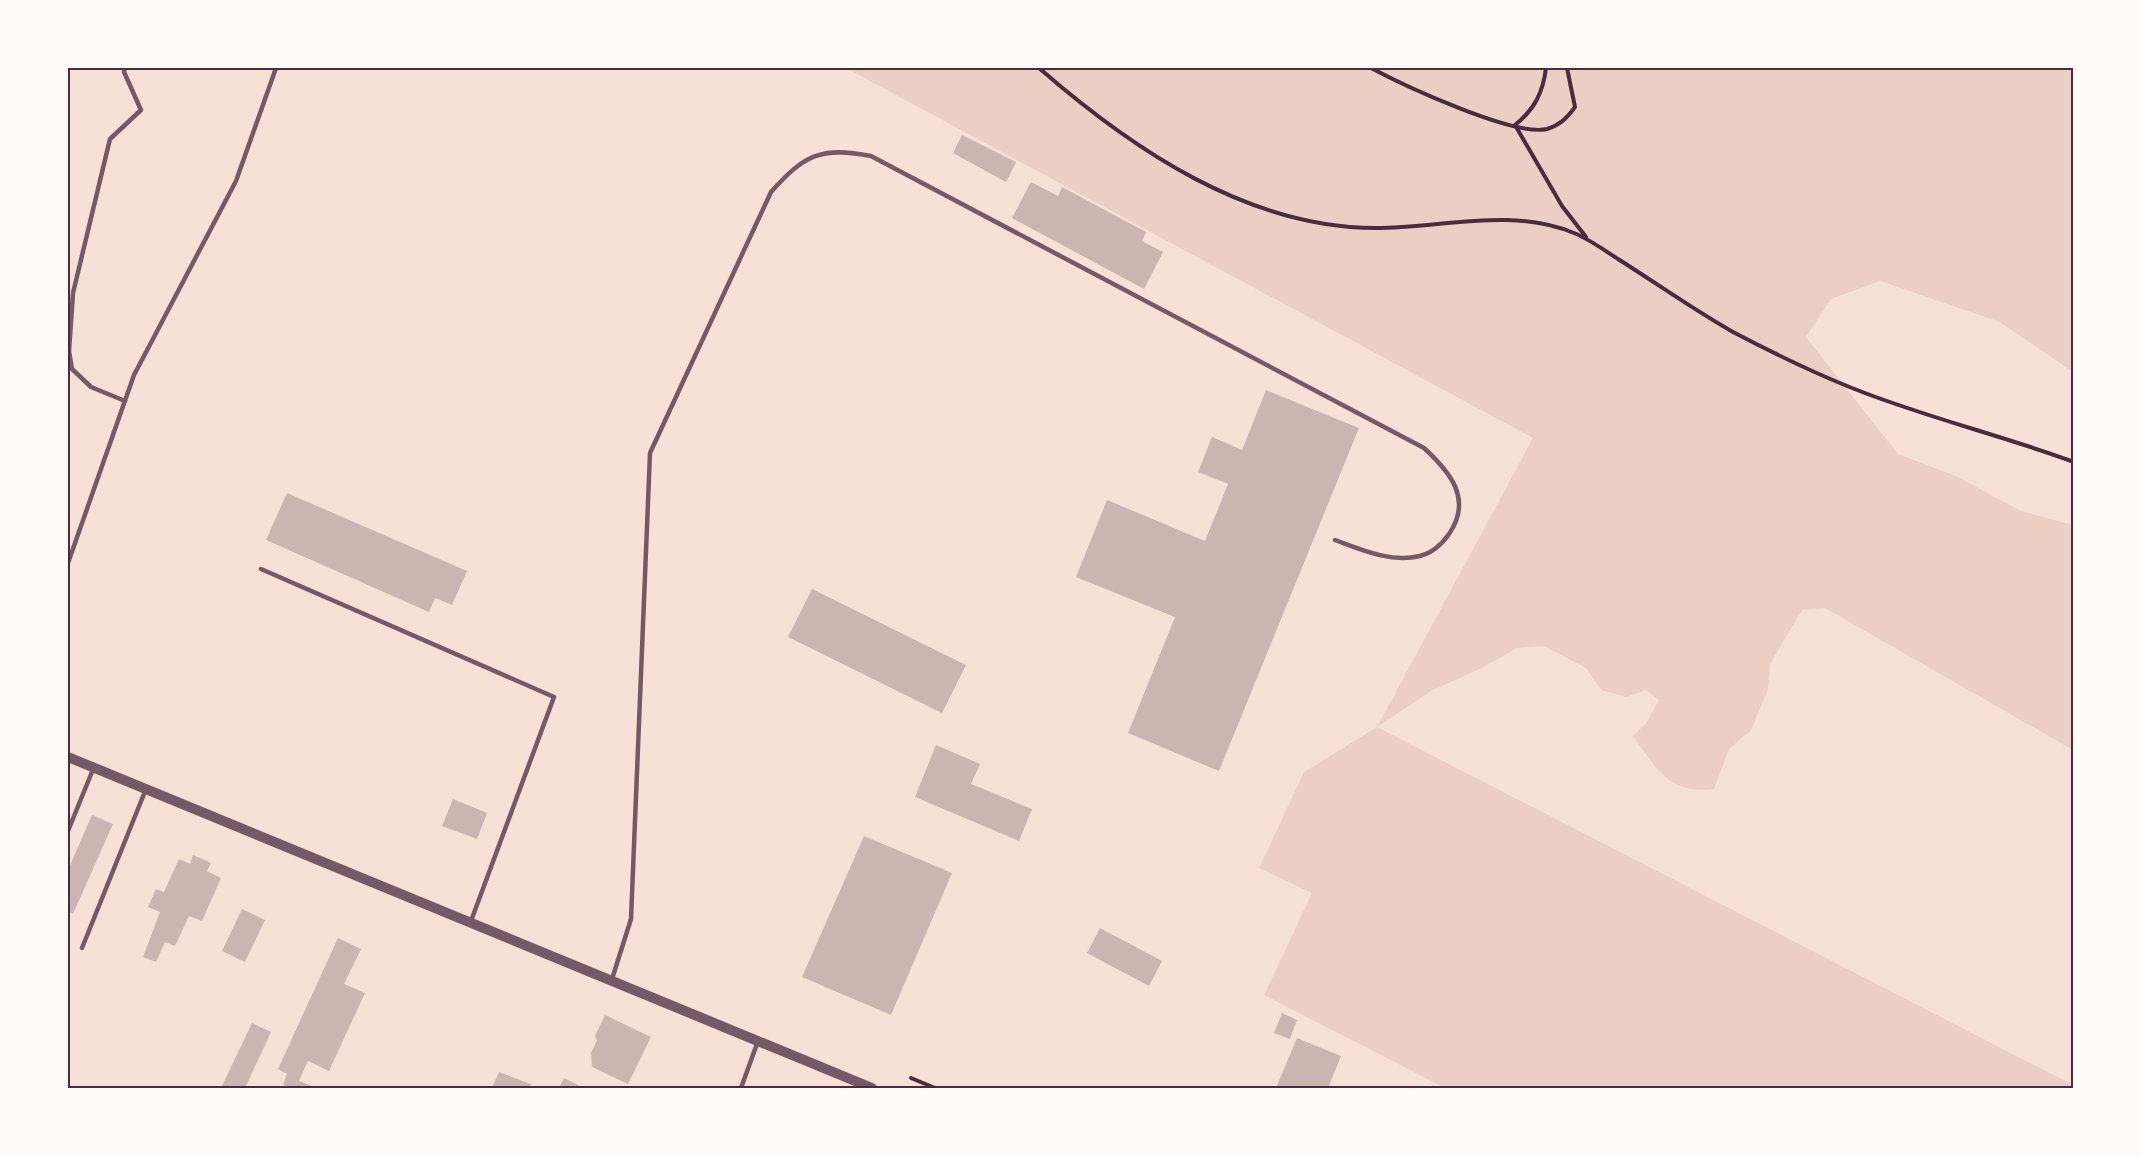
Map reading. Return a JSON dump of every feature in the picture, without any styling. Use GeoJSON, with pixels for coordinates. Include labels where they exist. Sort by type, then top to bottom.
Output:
{"type":"FeatureCollection","features":[{"type":"Feature","properties":{"kind":"street"},"geometry":{"type":"LineString","coordinates":[[68,757],[872,1089]]}},
{"type":"Feature","properties":{"kind":"lane"},"geometry":{"type":"LineString","coordinates":[[125,68],[124,72],[141,110],[110,139],[73,293],[69,351],[72,369],[91,387],[125,401]]}},
{"type":"Feature","properties":{"kind":"lane"},"geometry":{"type":"LineString","coordinates":[[68,563],[134,375],[236,181],[276,68]]}},
{"type":"Feature","properties":{"kind":"lane"},"geometry":{"type":"LineString","coordinates":[[611,981],[625,945],[631,919],[650,453],[771,192],[789,172],[812,156],[840,150],[871,156],[1424,448],[1449,471],[1460,499],[1456,524],[1442,544],[1421,556],[1392,558],[1335,540]]}},
{"type":"Feature","properties":{"kind":"lane"},"geometry":{"type":"LineString","coordinates":[[261,569],[554,697],[470,923]]}},
{"type":"Feature","properties":{"kind":"lane"},"geometry":{"type":"LineString","coordinates":[[68,831],[94,767]]}},
{"type":"Feature","properties":{"kind":"lane"},"geometry":{"type":"LineString","coordinates":[[82,948],[146,789]]}},
{"type":"Feature","properties":{"kind":"lane"},"geometry":{"type":"LineString","coordinates":[[741,1089],[758,1041]]}},
{"type":"Feature","properties":{"kind":"path"},"geometry":{"type":"LineString","coordinates":[[1039,68],[1088,110],[1196,179],[1243,201],[1312,223],[1340,227],[1379,228],[1504,219],[1540,222],[1576,233],[1734,332],[1852,388],[2009,438],[2073,462]]}},
{"type":"Feature","properties":{"kind":"path"},"geometry":{"type":"LineString","coordinates":[[1371,68],[1404,86],[1480,115],[1515,125],[1545,129],[1565,121],[1575,107],[1567,68]]}},
{"type":"Feature","properties":{"kind":"path"},"geometry":{"type":"LineString","coordinates":[[1515,125],[1530,113],[1540,96],[1546,68]]}},
{"type":"Feature","properties":{"kind":"path"},"geometry":{"type":"LineString","coordinates":[[1515,125],[1563,206],[1590,242]]}},
{"type":"Feature","properties":{"kind":"path"},"geometry":{"type":"LineString","coordinates":[[911,1078],[935,1089]]}},
{"type":"Feature","properties":{"kind":"shaded area"},"geometry":{"type":"Polygon","coordinates":[[[846,68],[2073,68],[2073,372],[2000,322],[1880,281],[1831,299],[1806,337],[1898,454],[1956,476],[2021,511],[2073,525],[2073,750],[1825,608],[1802,610],[1770,664],[1768,690],[1751,730],[1729,749],[1714,789],[1686,788],[1665,777],[1633,736],[1646,723],[1659,700],[1646,690],[1626,697],[1601,690],[1586,668],[1544,646],[1517,648],[1482,668],[1431,691],[1377,727],[1533,438],[846,68]]]}},
{"type":"Feature","properties":{"kind":"shaded area"},"geometry":{"type":"Polygon","coordinates":[[[1377,727],[2073,1085],[2073,1088],[1445,1088],[1264,995],[1312,893],[1259,868],[1304,772],[1377,727]]]}},
{"type":"Feature","properties":{"kind":"building"},"geometry":{"type":"Polygon","coordinates":[[[962,135],[1016,162],[1006,182],[953,153],[962,135]]]}},
{"type":"Feature","properties":{"kind":"building"},"geometry":{"type":"Polygon","coordinates":[[[1031,182],[1058,196],[1062,187],[1146,232],[1142,241],[1163,252],[1144,289],[1012,218],[1031,182]]]}},
{"type":"Feature","properties":{"kind":"building"},"geometry":{"type":"Polygon","coordinates":[[[1266,390],[1359,428],[1219,771],[1128,733],[1175,617],[1076,577],[1107,500],[1205,541],[1228,484],[1198,472],[1212,437],[1242,450],[1266,390]]]}},
{"type":"Feature","properties":{"kind":"building"},"geometry":{"type":"Polygon","coordinates":[[[287,493],[467,571],[452,605],[435,598],[429,612],[266,540],[287,493]]]}},
{"type":"Feature","properties":{"kind":"building"},"geometry":{"type":"Polygon","coordinates":[[[812,589],[966,665],[942,713],[788,637],[812,589]]]}},
{"type":"Feature","properties":{"kind":"building"},"geometry":{"type":"Polygon","coordinates":[[[936,745],[980,764],[971,784],[1032,809],[1019,841],[915,797],[936,745]]]}},
{"type":"Feature","properties":{"kind":"building"},"geometry":{"type":"Polygon","coordinates":[[[453,799],[487,813],[477,839],[442,826],[453,799]]]}},
{"type":"Feature","properties":{"kind":"building"},"geometry":{"type":"Polygon","coordinates":[[[92,815],[113,824],[73,914],[68,911],[68,870],[92,815]]]}},
{"type":"Feature","properties":{"kind":"building"},"geometry":{"type":"Polygon","coordinates":[[[864,836],[952,873],[891,1015],[802,977],[864,836]]]}},
{"type":"Feature","properties":{"kind":"building"},"geometry":{"type":"Polygon","coordinates":[[[193,855],[211,863],[207,871],[221,878],[202,921],[189,916],[175,946],[165,942],[156,962],[143,957],[160,912],[148,907],[156,889],[164,892],[179,859],[190,864],[193,855]]]}},
{"type":"Feature","properties":{"kind":"building"},"geometry":{"type":"Polygon","coordinates":[[[242,909],[265,920],[245,962],[222,951],[242,909]]]}},
{"type":"Feature","properties":{"kind":"building"},"geometry":{"type":"Polygon","coordinates":[[[1100,928],[1162,961],[1149,986],[1087,953],[1100,928]]]}},
{"type":"Feature","properties":{"kind":"building"},"geometry":{"type":"Polygon","coordinates":[[[338,938],[361,949],[344,984],[365,993],[329,1071],[308,1061],[299,1081],[317,1088],[292,1088],[283,1085],[287,1074],[278,1069],[338,938]]]}},
{"type":"Feature","properties":{"kind":"building"},"geometry":{"type":"Polygon","coordinates":[[[1282,1013],[1297,1020],[1290,1039],[1274,1033],[1282,1013]]]}},
{"type":"Feature","properties":{"kind":"building"},"geometry":{"type":"Polygon","coordinates":[[[605,1015],[651,1037],[628,1084],[592,1067],[591,1053],[597,1040],[595,1036],[605,1015]]]}},
{"type":"Feature","properties":{"kind":"building"},"geometry":{"type":"Polygon","coordinates":[[[252,1023],[271,1032],[245,1088],[221,1088],[252,1023]]]}},
{"type":"Feature","properties":{"kind":"building"},"geometry":{"type":"Polygon","coordinates":[[[1297,1038],[1341,1056],[1328,1088],[1276,1088],[1297,1038]]]}},
{"type":"Feature","properties":{"kind":"building"},"geometry":{"type":"Polygon","coordinates":[[[499,1072],[531,1084],[530,1088],[492,1088],[499,1072]]]}},
{"type":"Feature","properties":{"kind":"building"},"geometry":{"type":"Polygon","coordinates":[[[564,1078],[584,1088],[559,1088],[564,1078]]]}}]}
